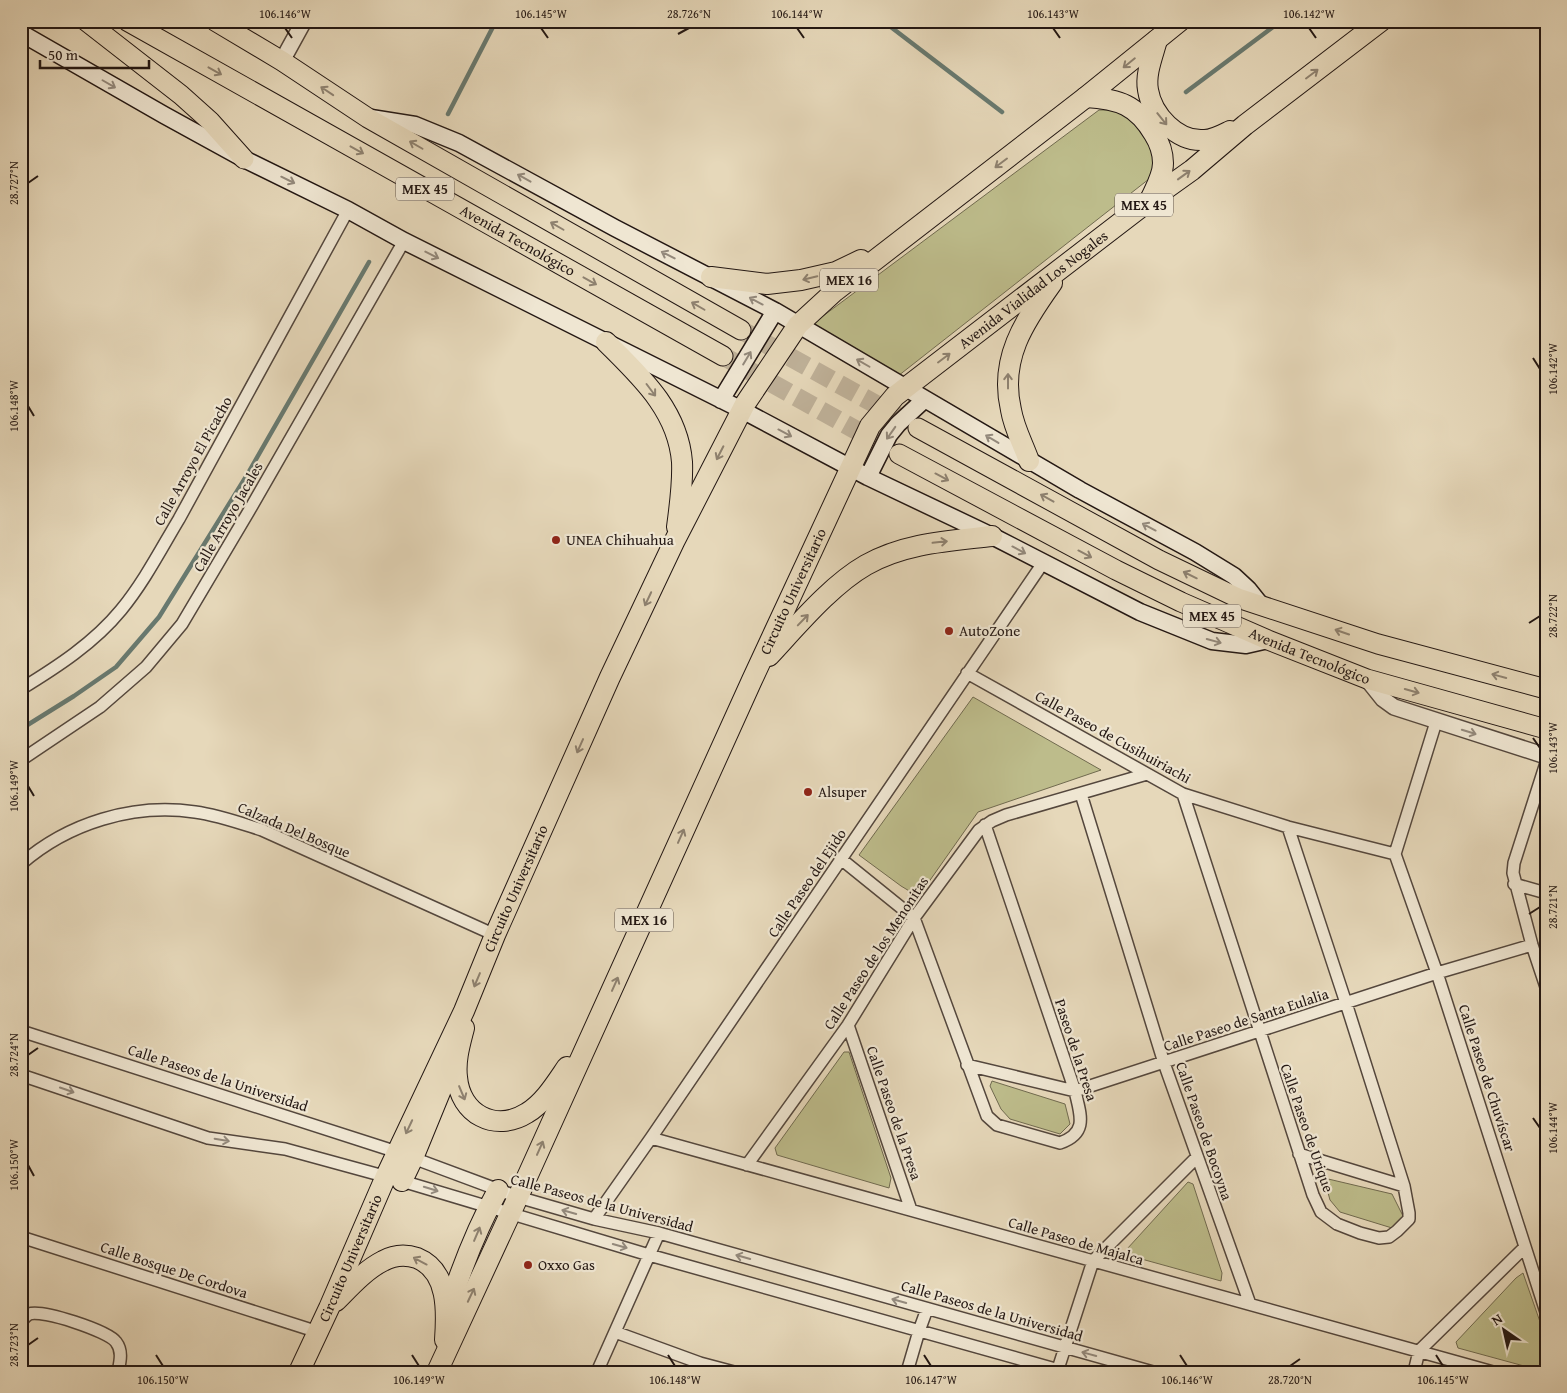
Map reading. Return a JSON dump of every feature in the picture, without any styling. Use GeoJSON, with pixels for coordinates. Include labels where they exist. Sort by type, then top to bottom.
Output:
{"type":"FeatureCollection","features":[{"type":"Feature","properties":{"kind":"highway","name":"MEX 45"},"geometry":{"type":"LineString","coordinates":[[711,277],[767,284],[801,280],[836,272],[902,238],[1086,97],[1180,21]]}},
{"type":"Feature","properties":{"kind":"highway","name":"Avenida Vialidad Los Nogales"},"geometry":{"type":"LineString","coordinates":[[850,467],[870,426],[895,396],[1150,200],[1192,170],[1244,125],[1381,21]]}},
{"type":"Feature","properties":{"kind":"highway"},"geometry":{"type":"LineString","coordinates":[[1158,40],[1148,76],[1148,90],[1155,109],[1171,129],[1188,139],[1205,140],[1244,125]]}},
{"type":"Feature","properties":{"kind":"highway"},"geometry":{"type":"LineString","coordinates":[[1086,97],[1107,98],[1123,103],[1136,110],[1153,132],[1159,144],[1163,163],[1159,180],[1150,200]]}},
{"type":"Feature","properties":{"kind":"highway","name":"MEX 16"},"geometry":{"type":"LineString","coordinates":[[742,410],[798,325],[835,291],[902,238]]}},
{"type":"Feature","properties":{"kind":"highway"},"geometry":{"type":"LineString","coordinates":[[1029,461],[1010,410],[1008,366],[1014,346],[1028,320],[1061,269]]}},
{"type":"Feature","properties":{"kind":"highway"},"geometry":{"type":"LineString","coordinates":[[606,342],[649,387],[666,409],[676,436],[682,469],[681,496],[674,542]]}},
{"type":"Feature","properties":{"kind":"highway","name":"Circuito Universitario"},"geometry":{"type":"LineString","coordinates":[[299,1372],[405,1155],[495,935],[610,677],[674,542],[742,410]]}},
{"type":"Feature","properties":{"kind":"highway","name":"Circuito Universitario"},"geometry":{"type":"LineString","coordinates":[[437,1372],[850,467]]}},
{"type":"Feature","properties":{"kind":"highway"},"geometry":{"type":"LineString","coordinates":[[758,668],[838,585],[866,565],[896,552],[932,543],[992,536]]}},
{"type":"Feature","properties":{"kind":"highway"},"geometry":{"type":"LineString","coordinates":[[464,1011],[465,1026],[459,1048],[457,1078],[459,1089],[474,1112],[495,1122],[506,1122],[517,1119],[529,1112],[551,1090],[602,1011]]}},
{"type":"Feature","properties":{"kind":"highway"},"geometry":{"type":"LineString","coordinates":[[405,1155],[459,1048]]}},
{"type":"Feature","properties":{"kind":"highway"},"geometry":{"type":"LineString","coordinates":[[447,1312],[459,1276],[488,1207],[498,1190]]}},
{"type":"Feature","properties":{"kind":"highway"},"geometry":{"type":"LineString","coordinates":[[329,1308],[369,1270],[382,1261],[402,1255],[414,1257],[430,1267],[443,1291],[447,1312],[445,1352]]}},
{"type":"Feature","properties":{"kind":"main road"},"geometry":{"type":"LineString","coordinates":[[86,21],[181,95],[210,121],[244,159]]}},
{"type":"Feature","properties":{"kind":"main road","name":"Avenida Tecnológico"},"geometry":{"type":"LineString","coordinates":[[127,21],[724,356]]}},
{"type":"Feature","properties":{"kind":"main road","name":"MEX 45"},"geometry":{"type":"LineString","coordinates":[[215,21],[282,61],[368,118],[741,330]]}},
{"type":"Feature","properties":{"kind":"main road"},"geometry":{"type":"LineString","coordinates":[[21,33],[164,116],[244,159],[742,410],[868,477],[992,536],[1140,612],[1212,641],[1246,645],[1268,640]]}},
{"type":"Feature","properties":{"kind":"main road","name":"MEX 45"},"geometry":{"type":"LineString","coordinates":[[368,118],[415,125],[459,143],[615,228],[711,277]]}},
{"type":"Feature","properties":{"kind":"main road"},"geometry":{"type":"LineString","coordinates":[[711,277],[775,311],[1080,490],[1195,552],[1234,576],[1260,604]]}},
{"type":"Feature","properties":{"kind":"main road"},"geometry":{"type":"LineString","coordinates":[[722,400],[775,311]]}},
{"type":"Feature","properties":{"kind":"main road"},"geometry":{"type":"LineString","coordinates":[[868,477],[889,434],[925,399]]}},
{"type":"Feature","properties":{"kind":"main road","name":"Avenida Tecnológico"},"geometry":{"type":"LineString","coordinates":[[918,428],[1159,560],[1238,598],[1378,644],[1546,689]]}},
{"type":"Feature","properties":{"kind":"main road","name":"Avenida Tecnológico"},"geometry":{"type":"LineString","coordinates":[[899,454],[1116,570],[1181,602],[1268,640],[1367,679],[1546,729]]}},
{"type":"Feature","properties":{"kind":"street"},"geometry":{"type":"LineString","coordinates":[[282,61],[304,21]]}},
{"type":"Feature","properties":{"kind":"street","name":"Calle Arroyo El Picacho"},"geometry":{"type":"LineString","coordinates":[[21,689],[52,671],[88,642],[121,610],[141,581],[179,519],[348,210]]}},
{"type":"Feature","properties":{"kind":"street","name":"Calle Arroyo Jacales"},"geometry":{"type":"LineString","coordinates":[[21,760],[100,707],[146,667],[182,624],[254,503],[404,241]]}},
{"type":"Feature","properties":{"kind":"street","name":"Calle Paseo del Ejido"},"geometry":{"type":"LineString","coordinates":[[594,1219],[1043,563]]}},
{"type":"Feature","properties":{"kind":"street","name":"Calle Paseo de Cusihuiriachi"},"geometry":{"type":"LineString","coordinates":[[967,673],[1183,794],[1288,827],[1395,854]]}},
{"type":"Feature","properties":{"kind":"street"},"geometry":{"type":"LineString","coordinates":[[1367,679],[1383,699],[1394,707],[1546,756]]}},
{"type":"Feature","properties":{"kind":"street"},"geometry":{"type":"LineString","coordinates":[[1395,854],[1436,722]]}},
{"type":"Feature","properties":{"kind":"street"},"geometry":{"type":"LineString","coordinates":[[1546,763],[1514,863],[1513,874],[1514,884],[1546,987]]}},
{"type":"Feature","properties":{"kind":"street","name":"Calle Paseo de los Menonitas"},"geometry":{"type":"LineString","coordinates":[[748,1165],[848,1025],[914,918],[970,841],[985,825],[1006,815],[1147,774]]}},
{"type":"Feature","properties":{"kind":"street","name":"Calle Paseo de Bocoyna"},"geometry":{"type":"LineString","coordinates":[[1082,794],[1164,1063],[1250,1304]]}},
{"type":"Feature","properties":{"kind":"street","name":"Calle Paseo de Urique"},"geometry":{"type":"LineString","coordinates":[[1183,794],[1313,1196],[1321,1212],[1337,1224],[1379,1238],[1390,1237],[1405,1225],[1409,1219],[1404,1186],[1288,827]]}},
{"type":"Feature","properties":{"kind":"street","name":"Calzada Del Bosque"},"geometry":{"type":"LineString","coordinates":[[21,864],[52,841],[109,816],[135,811],[195,812],[229,819],[262,830],[495,935]]}},
{"type":"Feature","properties":{"kind":"street","name":"Paseo de la Presa"},"geometry":{"type":"LineString","coordinates":[[914,918],[987,1116],[997,1125],[1060,1143],[1068,1140],[1080,1127],[1081,1120],[1075,1091],[985,825]]}},
{"type":"Feature","properties":{"kind":"street","name":"Calle Paseo de Chuvíscar"},"geometry":{"type":"LineString","coordinates":[[1395,854],[1437,973],[1546,1312]]}},
{"type":"Feature","properties":{"kind":"street"},"geometry":{"type":"LineString","coordinates":[[841,859],[914,918]]}},
{"type":"Feature","properties":{"kind":"street"},"geometry":{"type":"LineString","coordinates":[[1514,884],[1546,893]]}},
{"type":"Feature","properties":{"kind":"street","name":"Calle Paseo de Santa Eulalia"},"geometry":{"type":"LineString","coordinates":[[1075,1091],[1437,973],[1532,945]]}},
{"type":"Feature","properties":{"kind":"street","name":"Calle Paseo de la Presa"},"geometry":{"type":"LineString","coordinates":[[848,1025],[911,1210]]}},
{"type":"Feature","properties":{"kind":"street","name":"Calle Paseos de la Universidad"},"geometry":{"type":"LineString","coordinates":[[21,1031],[405,1155],[498,1190],[514,1205],[649,1254],[1062,1371]]}},
{"type":"Feature","properties":{"kind":"street"},"geometry":{"type":"LineString","coordinates":[[967,1065],[1075,1091]]}},
{"type":"Feature","properties":{"kind":"street","name":"Calle Paseos de la Universidad"},"geometry":{"type":"LineString","coordinates":[[21,1075],[208,1138],[285,1149],[394,1178],[488,1207],[514,1205],[659,1233],[1153,1372]]}},
{"type":"Feature","properties":{"kind":"street","name":"Calle Paseo de Majalca"},"geometry":{"type":"LineString","coordinates":[[651,1138],[1493,1372]]}},
{"type":"Feature","properties":{"kind":"street"},"geometry":{"type":"LineString","coordinates":[[1299,1154],[1404,1186]]}},
{"type":"Feature","properties":{"kind":"street"},"geometry":{"type":"LineString","coordinates":[[1062,1371],[1064,1348],[1093,1261],[1197,1157]]}},
{"type":"Feature","properties":{"kind":"street"},"geometry":{"type":"LineString","coordinates":[[597,1372],[659,1233]]}},
{"type":"Feature","properties":{"kind":"street","name":"Calle Bosque De Cordova"},"geometry":{"type":"LineString","coordinates":[[21,1237],[318,1332]]}},
{"type":"Feature","properties":{"kind":"street"},"geometry":{"type":"LineString","coordinates":[[1414,1372],[1419,1351],[1525,1247]]}},
{"type":"Feature","properties":{"kind":"street"},"geometry":{"type":"LineString","coordinates":[[907,1372],[919,1331],[928,1309]]}},
{"type":"Feature","properties":{"kind":"street"},"geometry":{"type":"LineString","coordinates":[[21,1322],[30,1314],[48,1314],[103,1332],[116,1342],[120,1348],[121,1357],[118,1372]]}},
{"type":"Feature","properties":{"kind":"street"},"geometry":{"type":"LineString","coordinates":[[615,1332],[699,1367],[734,1372]]}},
{"type":"Feature","properties":{"kind":"shaded area"},"geometry":{"type":"Polygon","coordinates":[[[1099,110],[1120,110],[1135,120],[1157,158],[1149,179],[898,376],[811,325],[1099,110]]]}},
{"type":"Feature","properties":{"kind":"shaded area"},"geometry":{"type":"Polygon","coordinates":[[[973,697],[1101,770],[978,812],[921,893],[916,895],[859,855],[973,697]]]}},
{"type":"Feature","properties":{"kind":"shaded area"},"geometry":{"type":"Polygon","coordinates":[[[844,1052],[849,1052],[891,1178],[889,1188],[777,1155],[775,1148],[844,1052]]]}},
{"type":"Feature","properties":{"kind":"shaded area"},"geometry":{"type":"Polygon","coordinates":[[[992,1081],[1065,1104],[1070,1124],[1060,1134],[1010,1119],[1001,1109],[990,1086],[992,1081]]]}},
{"type":"Feature","properties":{"kind":"shaded area"},"geometry":{"type":"Polygon","coordinates":[[[1324,1178],[1392,1194],[1403,1216],[1392,1228],[1340,1212],[1330,1200],[1324,1178]]]}},
{"type":"Feature","properties":{"kind":"shaded area"},"geometry":{"type":"Polygon","coordinates":[[[1188,1182],[1193,1184],[1222,1273],[1221,1281],[1127,1255],[1127,1249],[1188,1182]]]}},
{"type":"Feature","properties":{"kind":"shaded area"},"geometry":{"type":"Polygon","coordinates":[[[1523,1273],[1546,1339],[1546,1372],[1458,1348],[1456,1342],[1516,1278],[1523,1273]]]}},
{"type":"Feature","properties":{"kind":"waterway"},"geometry":{"type":"LineString","coordinates":[[448,114],[496,21]]}},
{"type":"Feature","properties":{"kind":"waterway"},"geometry":{"type":"LineString","coordinates":[[883,21],[1002,112]]}},
{"type":"Feature","properties":{"kind":"waterway"},"geometry":{"type":"LineString","coordinates":[[1186,92],[1281,21]]}},
{"type":"Feature","properties":{"kind":"waterway"},"geometry":{"type":"LineString","coordinates":[[21,729],[116,667],[159,617],[247,475],[369,262]]}},
{"type":"Feature","properties":{"kind":"tunnel"},"geometry":{"type":"LineString","coordinates":[[741,330],[917,427]]}},
{"type":"Feature","properties":{"kind":"tunnel"},"geometry":{"type":"LineString","coordinates":[[723,356],[899,454]]}},
{"type":"Feature","properties":{"kind":"place","name":"UNEA Chihuahua"},"geometry":{"type":"Point","coordinates":[556,540]}},
{"type":"Feature","properties":{"kind":"place","name":"AutoZone"},"geometry":{"type":"Point","coordinates":[949,631]}},
{"type":"Feature","properties":{"kind":"place","name":"Alsuper"},"geometry":{"type":"Point","coordinates":[808,792]}},
{"type":"Feature","properties":{"kind":"place","name":"Oxxo Gas"},"geometry":{"type":"Point","coordinates":[528,1265]}}]}
